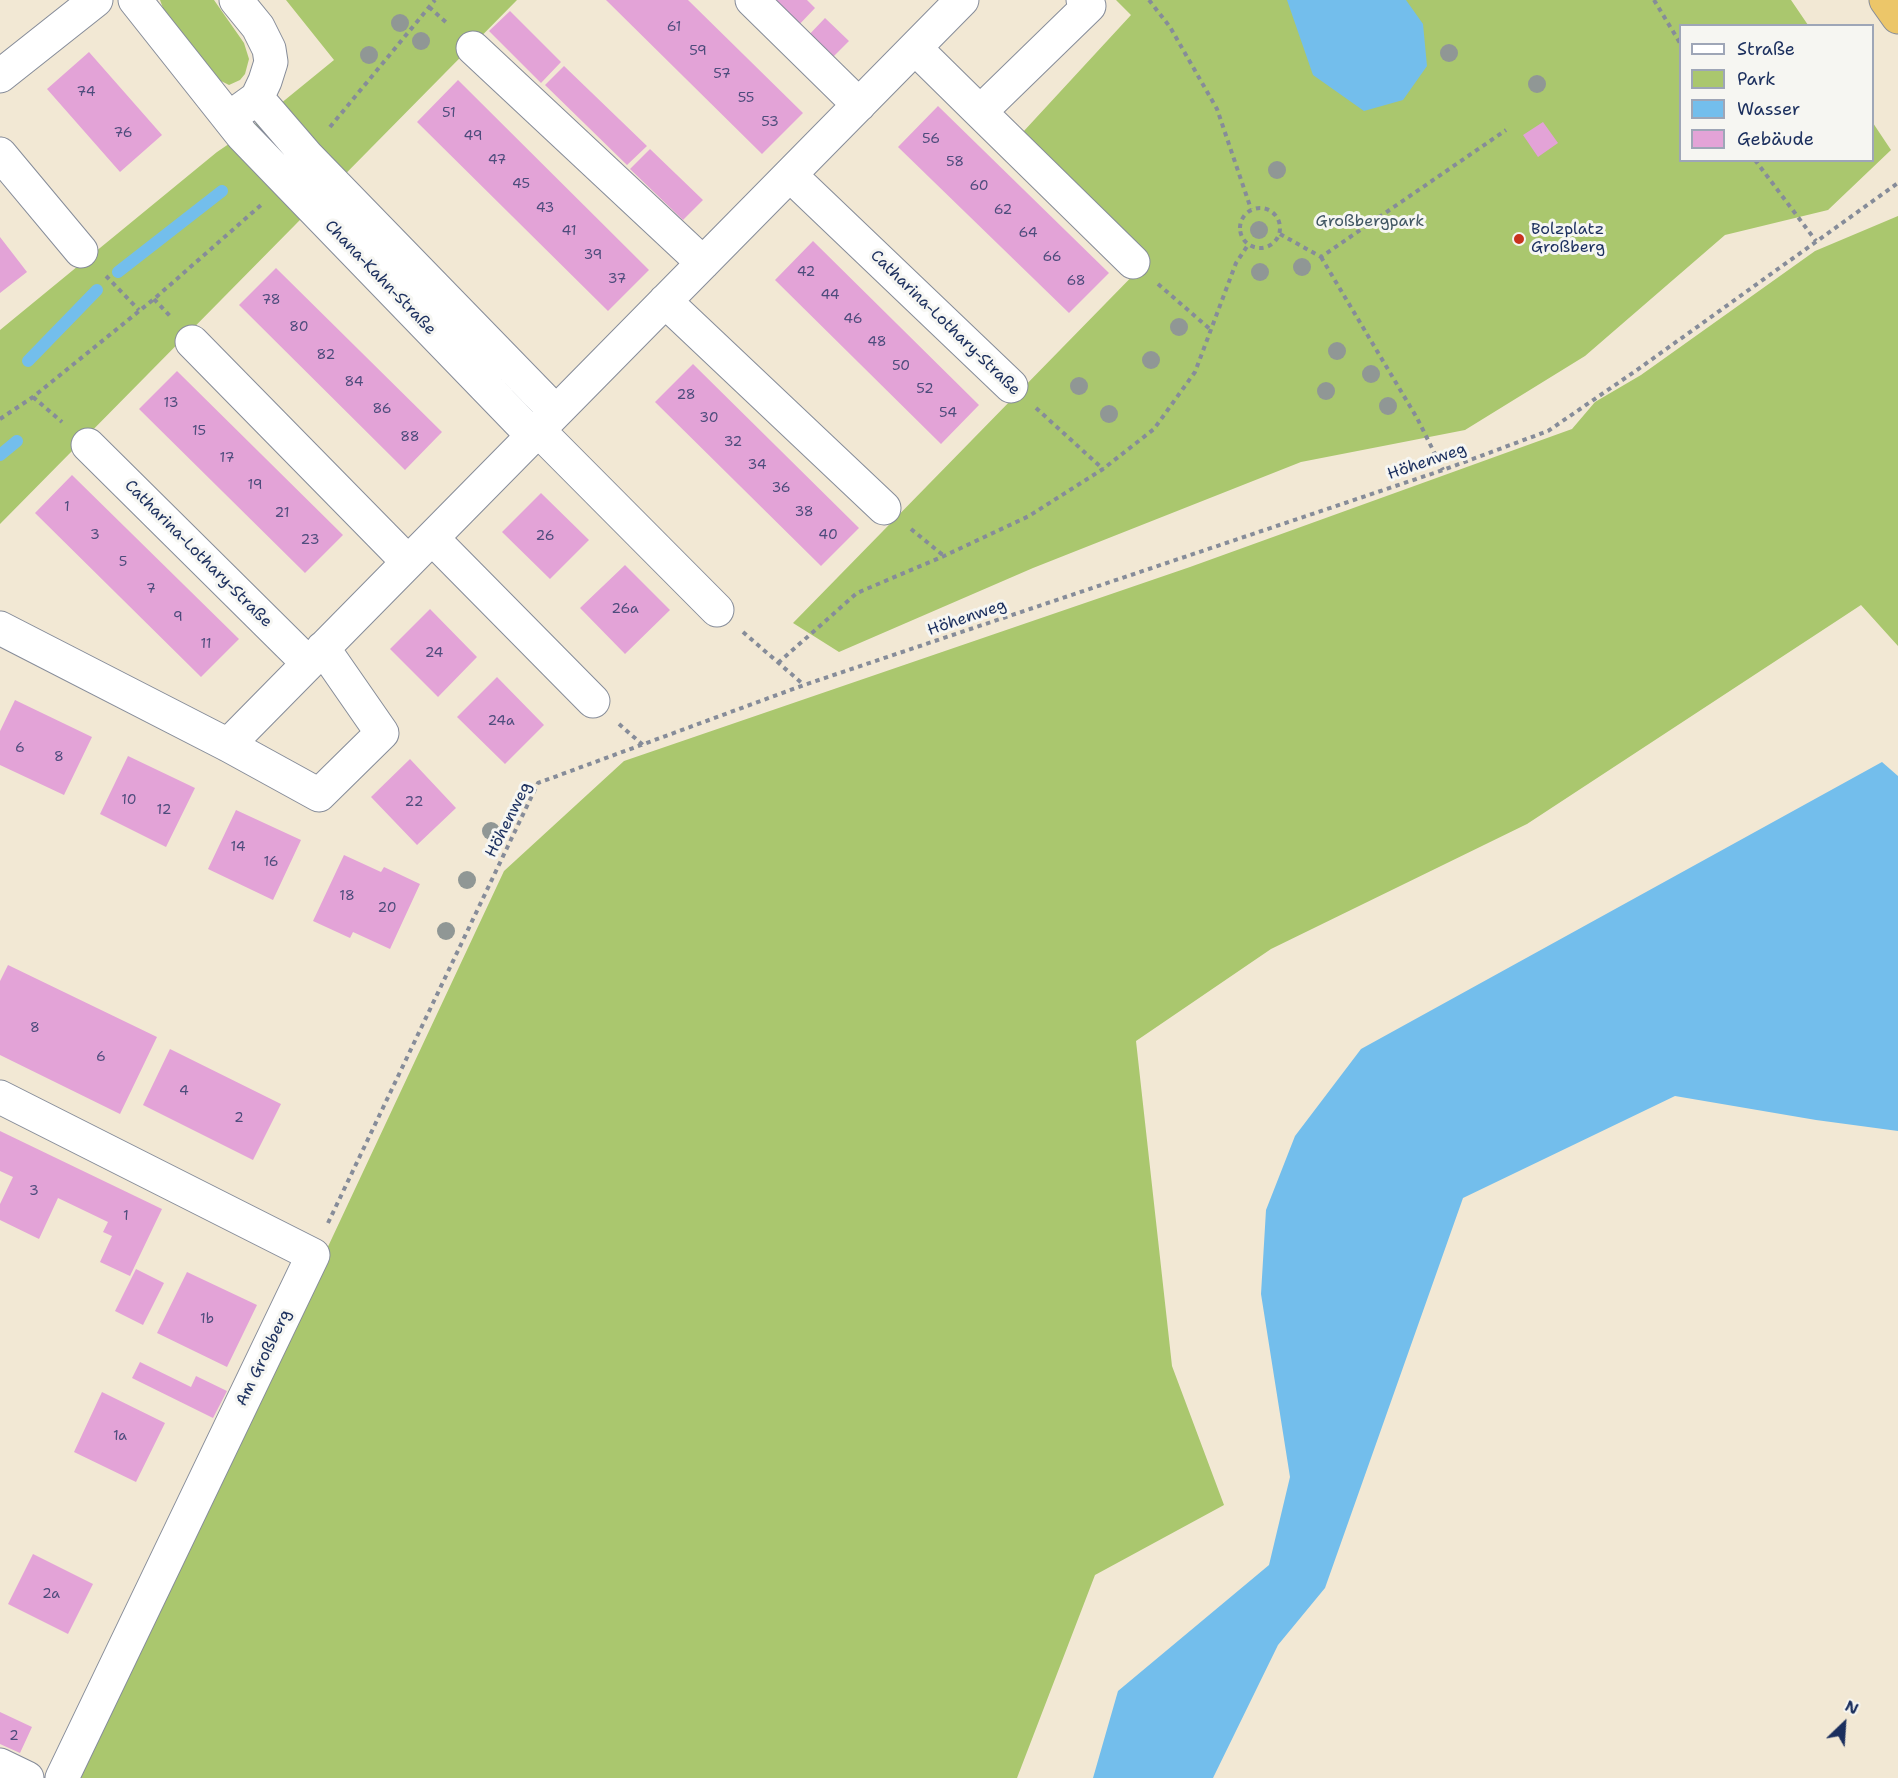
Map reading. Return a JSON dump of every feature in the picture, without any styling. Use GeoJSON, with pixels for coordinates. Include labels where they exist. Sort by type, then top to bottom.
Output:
{"type":"FeatureCollection","features":[{"type":"Feature","properties":{"kind":"highway"},"geometry":{"type":"LineString","coordinates":[[1886,0],[1898,18]]}},
{"type":"Feature","properties":{"kind":"street"},"geometry":{"type":"LineString","coordinates":[[0,76],[96,0]]}},
{"type":"Feature","properties":{"kind":"street","name":"Chana-Kahn-Straße"},"geometry":{"type":"LineString","coordinates":[[135,0],[229,119],[285,181],[542,426]]}},
{"type":"Feature","properties":{"kind":"street"},"geometry":{"type":"LineString","coordinates":[[229,119],[257,98],[271,62],[269,48],[258,27],[236,0]]}},
{"type":"Feature","properties":{"kind":"street"},"geometry":{"type":"LineString","coordinates":[[752,0],[859,105]]}},
{"type":"Feature","properties":{"kind":"street"},"geometry":{"type":"LineString","coordinates":[[228,745],[962,0]]}},
{"type":"Feature","properties":{"kind":"street"},"geometry":{"type":"LineString","coordinates":[[980,112],[1089,6],[1083,0]]}},
{"type":"Feature","properties":{"kind":"street"},"geometry":{"type":"LineString","coordinates":[[473,48],[703,263]]}},
{"type":"Feature","properties":{"kind":"street"},"geometry":{"type":"LineString","coordinates":[[915,48],[1133,262]]}},
{"type":"Feature","properties":{"kind":"street","name":"Chana-Kahn-Straße"},"geometry":{"type":"LineString","coordinates":[[257,98],[542,426]]}},
{"type":"Feature","properties":{"kind":"street"},"geometry":{"type":"LineString","coordinates":[[0,154],[81,250]]}},
{"type":"Feature","properties":{"kind":"street","name":"Catharina-Lothary-Straße"},"geometry":{"type":"LineString","coordinates":[[790,175],[1011,386]]}},
{"type":"Feature","properties":{"kind":"street"},"geometry":{"type":"LineString","coordinates":[[665,302],[884,508]]}},
{"type":"Feature","properties":{"kind":"street"},"geometry":{"type":"LineString","coordinates":[[192,342],[408,562]]}},
{"type":"Feature","properties":{"kind":"street"},"geometry":{"type":"LineString","coordinates":[[542,426],[717,610]]}},
{"type":"Feature","properties":{"kind":"street","name":"Catharina-Lothary-Straße"},"geometry":{"type":"LineString","coordinates":[[0,628],[228,745],[319,795],[382,733],[316,656],[88,445]]}},
{"type":"Feature","properties":{"kind":"street"},"geometry":{"type":"LineString","coordinates":[[432,538],[593,701]]}},
{"type":"Feature","properties":{"kind":"street","name":"Am Großberg"},"geometry":{"type":"LineString","coordinates":[[0,1097],[313,1256],[62,1778]]}},
{"type":"Feature","properties":{"kind":"street"},"geometry":{"type":"LineString","coordinates":[[0,1765],[27,1778]]}},
{"type":"Feature","properties":{"kind":"path"},"geometry":{"type":"LineString","coordinates":[[308,156],[435,0]]}},
{"type":"Feature","properties":{"kind":"path"},"geometry":{"type":"LineString","coordinates":[[1149,0],[1170,27],[1217,109],[1251,208]]}},
{"type":"Feature","properties":{"kind":"path"},"geometry":{"type":"LineString","coordinates":[[1654,0],[1679,41]]}},
{"type":"Feature","properties":{"kind":"path"},"geometry":{"type":"LineString","coordinates":[[1321,257],[1506,130]]}},
{"type":"Feature","properties":{"kind":"path"},"geometry":{"type":"LineString","coordinates":[[1757,162],[1816,241]]}},
{"type":"Feature","properties":{"kind":"path"},"geometry":{"type":"LineString","coordinates":[[0,419],[33,397],[171,284],[285,181]]}},
{"type":"Feature","properties":{"kind":"path","name":"Höhenweg"},"geometry":{"type":"LineString","coordinates":[[324,1232],[538,783],[804,685],[1443,470],[1548,431],[1638,370],[1898,183]]}},
{"type":"Feature","properties":{"kind":"path"},"geometry":{"type":"LineString","coordinates":[[1266,207],[1279,218],[1280,234],[1273,244],[1261,249],[1248,245],[1240,234],[1241,219],[1251,208],[1266,207]]}},
{"type":"Feature","properties":{"kind":"path"},"geometry":{"type":"LineString","coordinates":[[1280,234],[1321,257],[1417,418],[1443,470]]}},
{"type":"Feature","properties":{"kind":"path"},"geometry":{"type":"LineString","coordinates":[[778,663],[856,593],[944,556],[1029,516],[1103,469],[1154,429],[1195,372],[1236,263],[1248,245]]}},
{"type":"Feature","properties":{"kind":"path"},"geometry":{"type":"LineString","coordinates":[[81,250],[139,310]]}},
{"type":"Feature","properties":{"kind":"path"},"geometry":{"type":"LineString","coordinates":[[1133,262],[1211,330]]}},
{"type":"Feature","properties":{"kind":"path","name":"Catharina-Lothary-Straße"},"geometry":{"type":"LineString","coordinates":[[1011,386],[1103,469]]}},
{"type":"Feature","properties":{"kind":"path"},"geometry":{"type":"LineString","coordinates":[[884,508],[944,556]]}},
{"type":"Feature","properties":{"kind":"path"},"geometry":{"type":"LineString","coordinates":[[717,610],[804,685]]}},
{"type":"Feature","properties":{"kind":"green space"},"geometry":{"type":"Polygon","coordinates":[[[160,0],[214,0],[244,43],[249,59],[245,74],[240,80],[229,85],[217,79],[167,19],[160,0]]]}},
{"type":"Feature","properties":{"kind":"green space"},"geometry":{"type":"Polygon","coordinates":[[[286,0],[517,0],[0,524],[0,330],[217,152],[242,135],[334,60],[286,0]]]}},
{"type":"Feature","properties":{"kind":"green space","name":"Großbergpark"},"geometry":{"type":"Polygon","coordinates":[[[1116,0],[1791,0],[1807,24],[1679,24],[1679,162],[1874,162],[1874,124],[1891,150],[1828,210],[1725,235],[1585,356],[1465,430],[1301,462],[1033,568],[839,652],[793,623],[1150,258],[1023,132],[1131,15],[1116,0]]]}},
{"type":"Feature","properties":{"kind":"green space"},"geometry":{"type":"Polygon","coordinates":[[[1898,216],[1898,646],[1861,605],[1527,824],[1271,949],[1136,1041],[1172,1366],[1224,1505],[1095,1575],[1017,1778],[79,1778],[504,871],[624,761],[1190,567],[1572,429],[1595,402],[1641,375],[1815,251],[1898,216]]]}},
{"type":"Feature","properties":{"kind":"water"},"geometry":{"type":"Polygon","coordinates":[[[1287,0],[1406,0],[1423,24],[1427,66],[1403,100],[1364,111],[1313,75],[1287,0]]]}},
{"type":"Feature","properties":{"kind":"water"},"geometry":{"type":"Polygon","coordinates":[[[1882,762],[1898,776],[1898,1131],[1816,1120],[1675,1096],[1463,1198],[1325,1588],[1278,1645],[1213,1778],[1093,1778],[1118,1691],[1269,1565],[1290,1477],[1261,1294],[1266,1210],[1295,1136],[1361,1049],[1882,762]]]}},
{"type":"Feature","properties":{"kind":"building"},"geometry":{"type":"Polygon","coordinates":[[[606,0],[688,0],[803,113],[762,154],[606,0]]]}},
{"type":"Feature","properties":{"kind":"building"},"geometry":{"type":"Polygon","coordinates":[[[767,0],[807,0],[815,8],[796,28],[767,0]]]}},
{"type":"Feature","properties":{"kind":"building"},"geometry":{"type":"Polygon","coordinates":[[[510,11],[561,62],[541,83],[489,31],[510,11]]]}},
{"type":"Feature","properties":{"kind":"building"},"geometry":{"type":"Polygon","coordinates":[[[825,18],[849,41],[829,61],[806,38],[825,18]]]}},
{"type":"Feature","properties":{"kind":"building"},"geometry":{"type":"Polygon","coordinates":[[[89,52],[162,135],[120,172],[47,89],[89,52]]]}},
{"type":"Feature","properties":{"kind":"building"},"geometry":{"type":"Polygon","coordinates":[[[564,66],[647,146],[627,165],[545,85],[564,66]]]}},
{"type":"Feature","properties":{"kind":"building"},"geometry":{"type":"Polygon","coordinates":[[[458,80],[649,270],[608,311],[417,122],[458,80]]]}},
{"type":"Feature","properties":{"kind":"building"},"geometry":{"type":"Polygon","coordinates":[[[938,106],[1109,273],[1069,313],[898,147],[938,106]]]}},
{"type":"Feature","properties":{"kind":"building"},"geometry":{"type":"Polygon","coordinates":[[[1543,122],[1558,143],[1538,157],[1523,135],[1543,122]]]}},
{"type":"Feature","properties":{"kind":"building"},"geometry":{"type":"Polygon","coordinates":[[[650,149],[703,200],[683,220],[630,169],[650,149]]]}},
{"type":"Feature","properties":{"kind":"building"},"geometry":{"type":"Polygon","coordinates":[[[0,237],[27,272],[0,293],[0,237]]]}},
{"type":"Feature","properties":{"kind":"building"},"geometry":{"type":"Polygon","coordinates":[[[813,241],[979,405],[941,444],[775,280],[813,241]]]}},
{"type":"Feature","properties":{"kind":"building"},"geometry":{"type":"Polygon","coordinates":[[[276,268],[442,432],[405,470],[239,305],[276,268]]]}},
{"type":"Feature","properties":{"kind":"building"},"geometry":{"type":"Polygon","coordinates":[[[693,364],[859,528],[821,566],[655,402],[693,364]]]}},
{"type":"Feature","properties":{"kind":"building"},"geometry":{"type":"Polygon","coordinates":[[[177,371],[343,535],[305,573],[139,409],[177,371]]]}},
{"type":"Feature","properties":{"kind":"building"},"geometry":{"type":"Polygon","coordinates":[[[72,475],[239,639],[201,677],[35,513],[72,475]]]}},
{"type":"Feature","properties":{"kind":"building"},"geometry":{"type":"Polygon","coordinates":[[[541,493],[589,540],[550,579],[502,532],[541,493]]]}},
{"type":"Feature","properties":{"kind":"building"},"geometry":{"type":"Polygon","coordinates":[[[625,565],[670,610],[625,654],[580,608],[625,565]]]}},
{"type":"Feature","properties":{"kind":"building"},"geometry":{"type":"Polygon","coordinates":[[[430,609],[477,657],[438,697],[390,649],[430,609]]]}},
{"type":"Feature","properties":{"kind":"building"},"geometry":{"type":"Polygon","coordinates":[[[497,677],[544,725],[505,764],[457,717],[497,677]]]}},
{"type":"Feature","properties":{"kind":"building"},"geometry":{"type":"Polygon","coordinates":[[[15,700],[92,737],[64,795],[0,765],[0,731],[15,700]]]}},
{"type":"Feature","properties":{"kind":"building"},"geometry":{"type":"Polygon","coordinates":[[[128,756],[195,788],[166,847],[100,814],[128,756]]]}},
{"type":"Feature","properties":{"kind":"building"},"geometry":{"type":"Polygon","coordinates":[[[410,759],[456,808],[417,845],[371,797],[410,759]]]}},
{"type":"Feature","properties":{"kind":"building"},"geometry":{"type":"Polygon","coordinates":[[[236,810],[301,840],[273,900],[208,869],[236,810]]]}},
{"type":"Feature","properties":{"kind":"building"},"geometry":{"type":"Polygon","coordinates":[[[344,855],[381,872],[384,867],[420,884],[390,949],[353,932],[350,938],[313,921],[344,855]]]}},
{"type":"Feature","properties":{"kind":"building"},"geometry":{"type":"Polygon","coordinates":[[[8,965],[157,1037],[120,1114],[0,1055],[0,981],[8,965]]]}},
{"type":"Feature","properties":{"kind":"building"},"geometry":{"type":"Polygon","coordinates":[[[170,1049],[281,1104],[253,1160],[143,1105],[170,1049]]]}},
{"type":"Feature","properties":{"kind":"building"},"geometry":{"type":"Polygon","coordinates":[[[0,1131],[162,1209],[130,1276],[100,1262],[112,1236],[103,1232],[108,1222],[58,1198],[39,1239],[0,1220],[0,1204],[13,1177],[0,1171],[0,1131]]]}},
{"type":"Feature","properties":{"kind":"building"},"geometry":{"type":"Polygon","coordinates":[[[136,1269],[164,1283],[143,1325],[115,1311],[136,1269]]]}},
{"type":"Feature","properties":{"kind":"building"},"geometry":{"type":"Polygon","coordinates":[[[187,1272],[257,1305],[227,1367],[157,1333],[187,1272]]]}},
{"type":"Feature","properties":{"kind":"building"},"geometry":{"type":"Polygon","coordinates":[[[140,1362],[191,1387],[196,1376],[227,1391],[213,1418],[132,1378],[140,1362]]]}},
{"type":"Feature","properties":{"kind":"building"},"geometry":{"type":"Polygon","coordinates":[[[102,1392],[165,1423],[136,1482],[74,1452],[102,1392]]]}},
{"type":"Feature","properties":{"kind":"building"},"geometry":{"type":"Polygon","coordinates":[[[33,1554],[93,1584],[68,1634],[8,1604],[33,1554]]]}},
{"type":"Feature","properties":{"kind":"building"},"geometry":{"type":"Polygon","coordinates":[[[0,1712],[32,1727],[20,1753],[0,1744],[0,1712]]]}},
{"type":"Feature","properties":{"kind":"waterway"},"geometry":{"type":"LineString","coordinates":[[118,272],[222,191]]}},
{"type":"Feature","properties":{"kind":"waterway"},"geometry":{"type":"LineString","coordinates":[[28,361],[97,290]]}},
{"type":"Feature","properties":{"kind":"waterway"},"geometry":{"type":"LineString","coordinates":[[0,455],[17,441]]}},
{"type":"Feature","properties":{"kind":"place","name":"Bolzplatz Großberg"},"geometry":{"type":"Point","coordinates":[1519,239]}}]}
